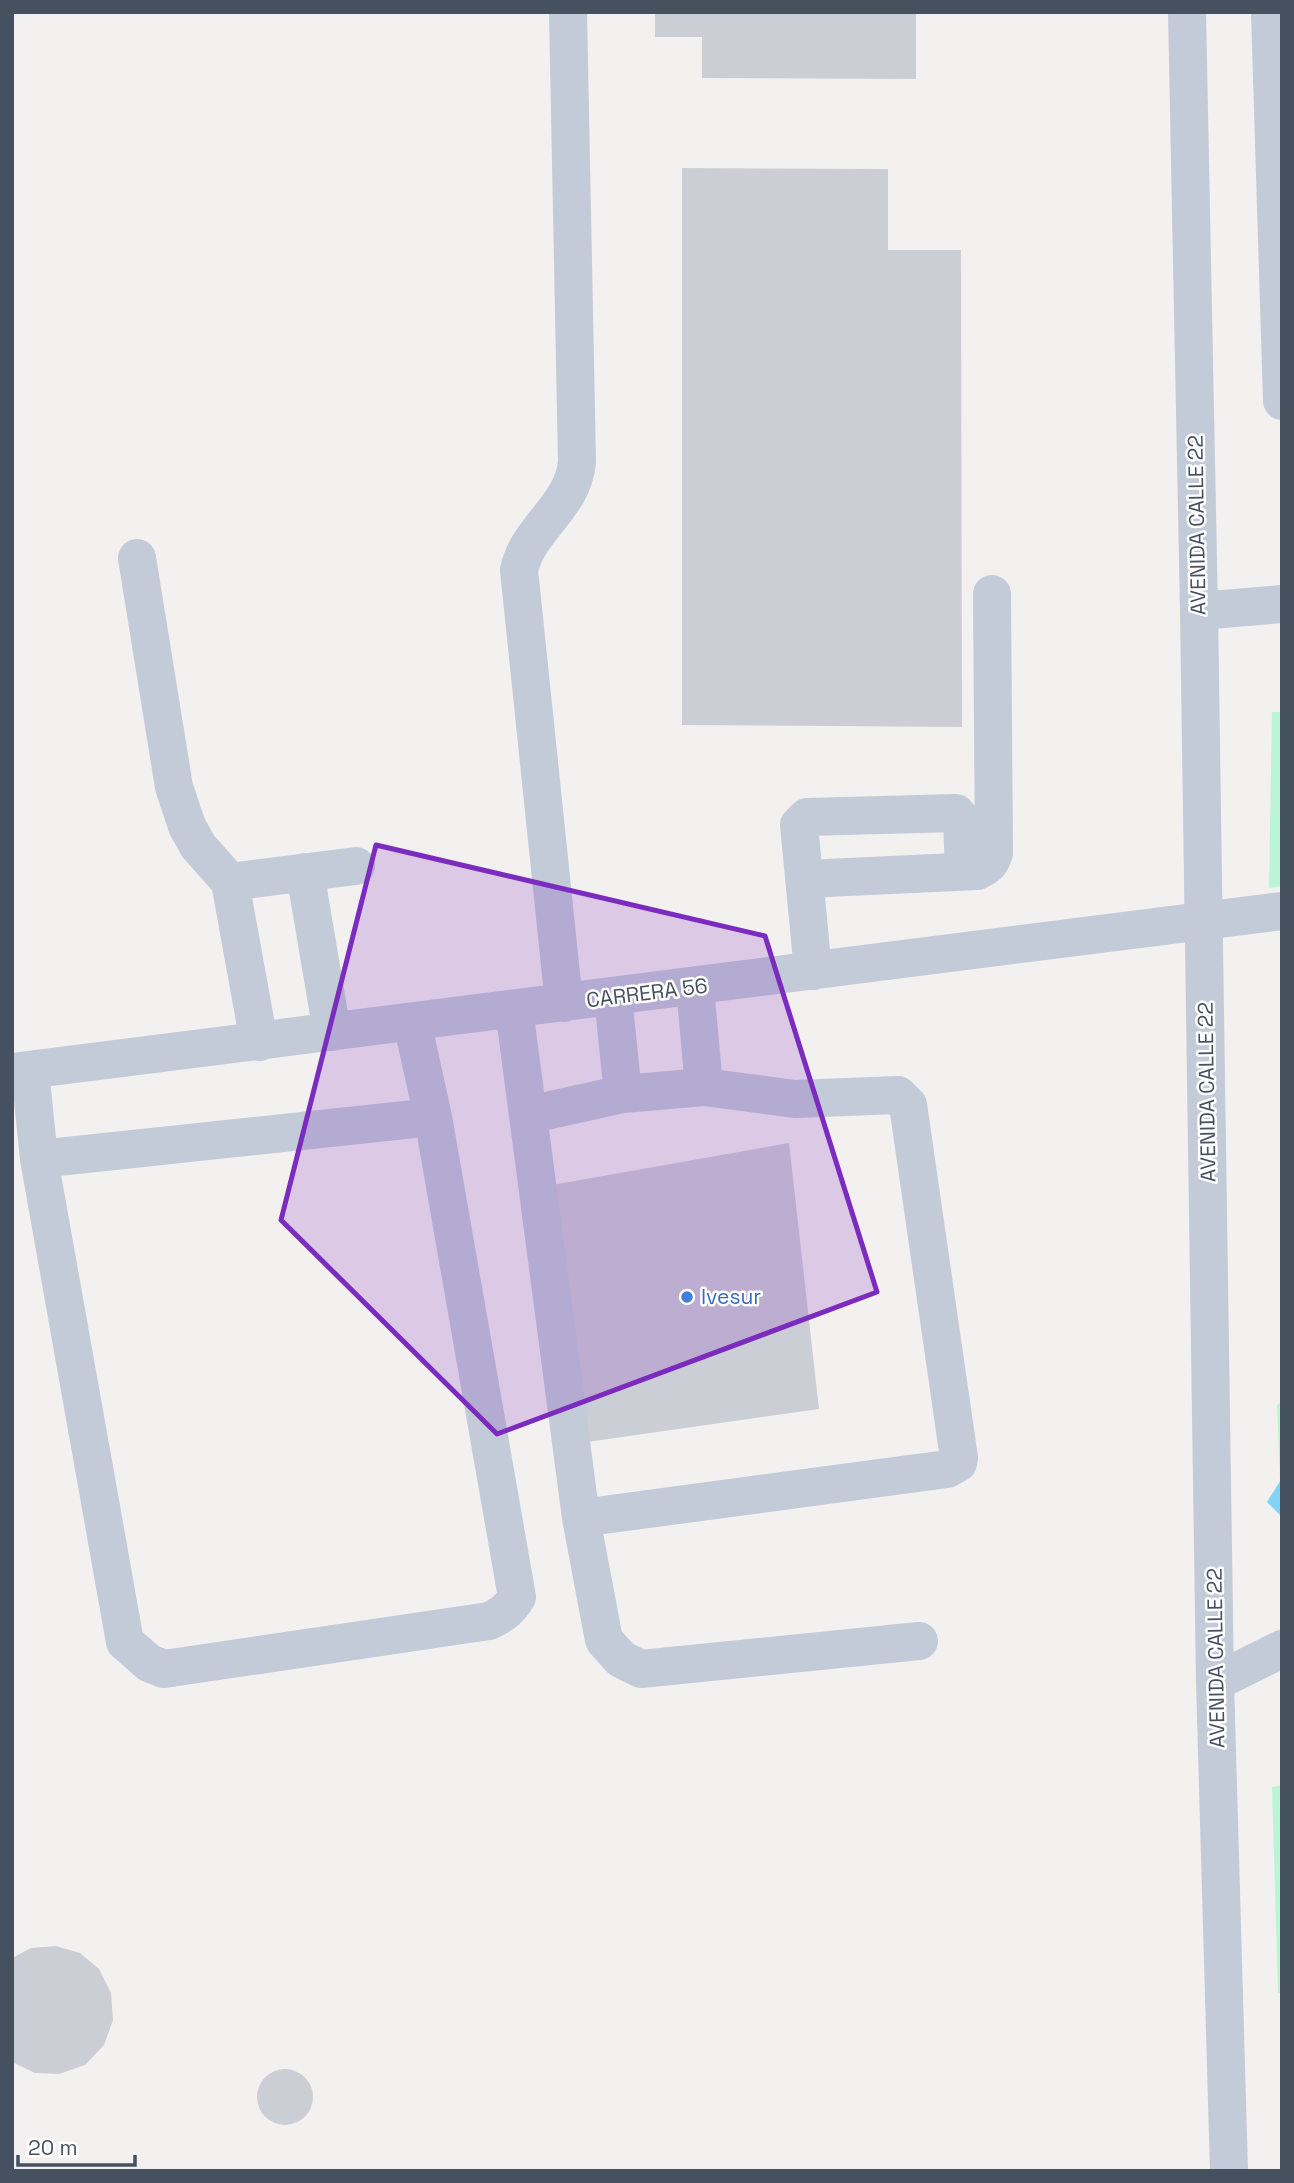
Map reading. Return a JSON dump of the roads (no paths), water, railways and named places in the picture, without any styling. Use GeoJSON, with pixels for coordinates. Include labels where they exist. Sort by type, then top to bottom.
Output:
{"type":"FeatureCollection","features":[{"type":"Feature","properties":{"kind":"street"},"geometry":{"type":"LineString","coordinates":[[564,1003],[519,570],[526,548],[570,491],[577,462],[568,12]]}},
{"type":"Feature","properties":{"kind":"street","name":"AVENIDA CALLE 22"},"geometry":{"type":"LineString","coordinates":[[1187,12],[1215,1682],[1230,2171]]}},
{"type":"Feature","properties":{"kind":"street"},"geometry":{"type":"LineString","coordinates":[[1270,12],[1282,401]]}},
{"type":"Feature","properties":{"kind":"street"},"geometry":{"type":"LineString","coordinates":[[137,558],[174,787],[198,846],[230,882],[259,1042]]}},
{"type":"Feature","properties":{"kind":"street"},"geometry":{"type":"LineString","coordinates":[[804,879],[964,871],[985,868],[991,862],[994,853],[992,594]]}},
{"type":"Feature","properties":{"kind":"street"},"geometry":{"type":"LineString","coordinates":[[1199,611],[1282,604]]}},
{"type":"Feature","properties":{"kind":"street"},"geometry":{"type":"LineString","coordinates":[[813,971],[799,825],[807,817],[956,813],[962,820],[964,871]]}},
{"type":"Feature","properties":{"kind":"street"},"geometry":{"type":"LineString","coordinates":[[230,882],[356,866]]}},
{"type":"Feature","properties":{"kind":"street"},"geometry":{"type":"LineString","coordinates":[[305,872],[332,1032]]}},
{"type":"Feature","properties":{"kind":"street","name":"CARRERA 56"},"geometry":{"type":"LineString","coordinates":[[21,1071],[1282,911]]}},
{"type":"Feature","properties":{"kind":"street"},"geometry":{"type":"LineString","coordinates":[[695,987],[704,1087]]}},
{"type":"Feature","properties":{"kind":"street"},"geometry":{"type":"LineString","coordinates":[[613,997],[623,1094]]}},
{"type":"Feature","properties":{"kind":"street"},"geometry":{"type":"LineString","coordinates":[[514,1009],[581,1517],[604,1640],[621,1660],[641,1669],[919,1641]]}},
{"type":"Feature","properties":{"kind":"street"},"geometry":{"type":"LineString","coordinates":[[21,1071],[125,1642],[149,1663],[164,1669],[489,1621],[512,1607],[517,1597],[433,1117],[412,1022]]}},
{"type":"Feature","properties":{"kind":"street"},"geometry":{"type":"LineString","coordinates":[[528,1115],[623,1094],[704,1087],[795,1099],[898,1095],[908,1105],[960,1458],[958,1463],[947,1469],[581,1517]]}},
{"type":"Feature","properties":{"kind":"street"},"geometry":{"type":"LineString","coordinates":[[39,1159],[433,1117]]}},
{"type":"Feature","properties":{"kind":"street"},"geometry":{"type":"LineString","coordinates":[[1215,1682],[1282,1649]]}},
{"type":"Feature","properties":{"kind":"water"},"geometry":{"type":"Polygon","coordinates":[[[1282,1478],[1282,1517],[1267,1502],[1282,1478]]]}},
{"type":"Feature","properties":{"kind":"place","name":"Ivesur"},"geometry":{"type":"Point","coordinates":[687,1297]}}]}
